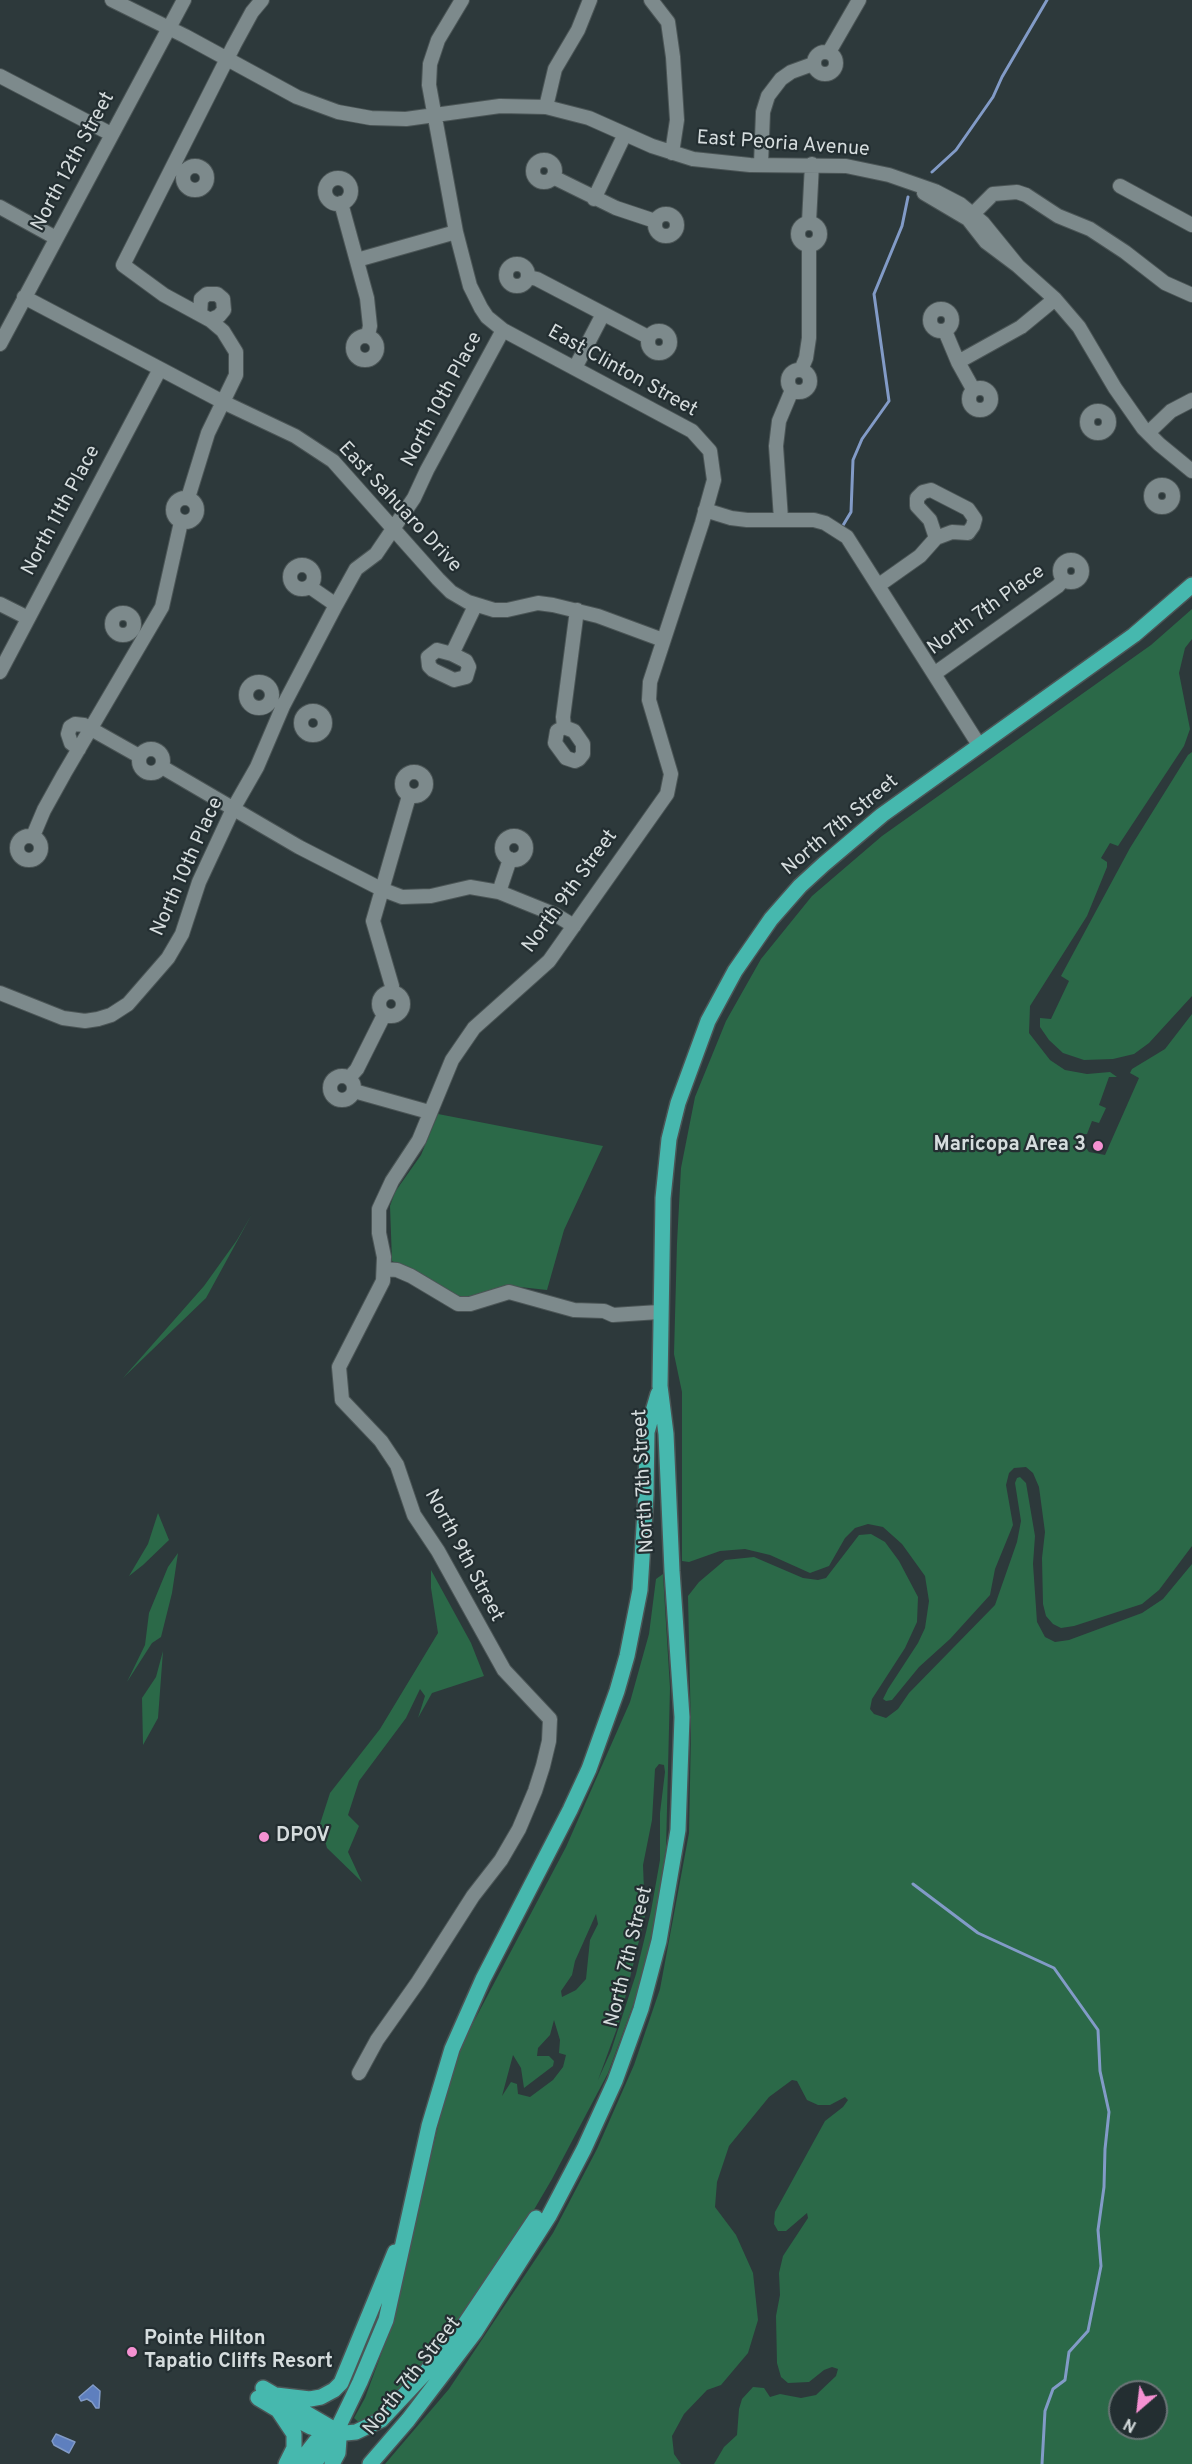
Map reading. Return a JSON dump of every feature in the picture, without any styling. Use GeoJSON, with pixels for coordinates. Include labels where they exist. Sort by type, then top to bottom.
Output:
{"type":"FeatureCollection","features":[{"type":"Feature","properties":{"kind":"main road","name":"North 7th Street"},"geometry":{"type":"LineString","coordinates":[[370,2464],[451,2365],[496,2302],[549,2216],[615,2081],[648,1985],[664,1918],[678,1830],[682,1717],[666,1434],[660,1386],[659,1312],[663,1198],[669,1140],[686,1077],[716,1003],[765,927],[810,875],[882,815],[1134,635],[1192,585]]}},
{"type":"Feature","properties":{"kind":"main road","name":"North 7th Street"},"geometry":{"type":"LineString","coordinates":[[314,2464],[335,2434],[386,2320],[429,2126],[452,2049],[483,1979],[575,1800],[617,1691],[627,1656],[640,1590],[647,1432],[660,1386]]}},
{"type":"Feature","properties":{"kind":"main road"},"geometry":{"type":"LineString","coordinates":[[298,2464],[316,2441],[335,2434],[356,2432],[381,2420],[432,2365],[509,2261],[556,2188],[583,2137],[596,2122]]}},
{"type":"Feature","properties":{"kind":"main road"},"geometry":{"type":"LineString","coordinates":[[269,2398],[321,2397],[341,2383],[393,2255],[405,2237]]}},
{"type":"Feature","properties":{"kind":"main road"},"geometry":{"type":"LineString","coordinates":[[269,2398],[317,2430],[335,2434],[339,2439],[339,2446],[332,2464]]}},
{"type":"Feature","properties":{"kind":"main road"},"geometry":{"type":"LineString","coordinates":[[269,2398],[289,2424],[295,2441],[294,2448],[285,2464]]}},
{"type":"Feature","properties":{"kind":"street","name":"East Peoria Avenue"},"geometry":{"type":"LineString","coordinates":[[112,0],[297,97],[338,112],[387,120],[500,106],[546,107],[589,118],[672,153],[693,159],[733,164],[812,164],[864,168],[910,183],[938,203],[970,216],[986,242],[1018,266],[1055,299],[1079,327],[1123,400],[1148,433],[1189,469]]}},
{"type":"Feature","properties":{"kind":"street","name":"North 12th Street"},"geometry":{"type":"LineString","coordinates":[[1,340],[184,0]]}},
{"type":"Feature","properties":{"kind":"street"},"geometry":{"type":"LineString","coordinates":[[33,836],[44,810],[162,607],[181,522],[189,522],[197,513],[195,502],[188,498],[208,433],[236,375],[236,352],[223,331],[205,317],[164,295],[123,266],[179,169],[227,59],[252,12],[262,0]]}},
{"type":"Feature","properties":{"kind":"street","name":"East Clinton Street"},"geometry":{"type":"LineString","coordinates":[[462,0],[438,40],[430,64],[430,92],[456,232],[475,296],[487,317],[502,330],[692,431],[710,451],[714,480],[705,510]]}},
{"type":"Feature","properties":{"kind":"street"},"geometry":{"type":"LineString","coordinates":[[546,107],[555,69],[578,30],[590,0]]}},
{"type":"Feature","properties":{"kind":"street"},"geometry":{"type":"LineString","coordinates":[[651,0],[668,22],[673,57],[677,120],[672,153]]}},
{"type":"Feature","properties":{"kind":"street"},"geometry":{"type":"LineString","coordinates":[[761,164],[763,112],[768,96],[774,86],[791,72],[813,64],[818,54],[829,52],[859,0]]}},
{"type":"Feature","properties":{"kind":"street"},"geometry":{"type":"LineString","coordinates":[[813,64],[819,73],[832,72],[836,66],[836,59],[829,52]]}},
{"type":"Feature","properties":{"kind":"street"},"geometry":{"type":"LineString","coordinates":[[0,76],[111,134]]}},
{"type":"Feature","properties":{"kind":"street"},"geometry":{"type":"LineString","coordinates":[[594,199],[625,134]]}},
{"type":"Feature","properties":{"kind":"street"},"geometry":{"type":"LineString","coordinates":[[781,519],[776,446],[779,421],[792,390],[788,384],[788,376],[794,370],[801,370],[806,358],[809,338],[809,245],[819,240],[821,233],[816,224],[809,222],[812,164]]}},
{"type":"Feature","properties":{"kind":"street"},"geometry":{"type":"LineString","coordinates":[[553,177],[594,199],[655,221]]}},
{"type":"Feature","properties":{"kind":"street"},"geometry":{"type":"LineString","coordinates":[[1120,186],[1192,225]]}},
{"type":"Feature","properties":{"kind":"street"},"geometry":{"type":"LineString","coordinates":[[970,216],[993,194],[1009,191],[1026,195],[1058,216],[1090,229],[1165,283],[1192,295]]}},
{"type":"Feature","properties":{"kind":"street"},"geometry":{"type":"LineString","coordinates":[[341,203],[367,298],[370,326],[368,335]]}},
{"type":"Feature","properties":{"kind":"street"},"geometry":{"type":"LineString","coordinates":[[0,207],[56,238]]}},
{"type":"Feature","properties":{"kind":"street"},"geometry":{"type":"LineString","coordinates":[[357,260],[456,232]]}},
{"type":"Feature","properties":{"kind":"street"},"geometry":{"type":"LineString","coordinates":[[528,277],[537,279],[648,337]]}},
{"type":"Feature","properties":{"kind":"street","name":"East Sahuaro Drive"},"geometry":{"type":"LineString","coordinates":[[24,297],[223,402],[295,436],[333,461],[451,592],[475,606],[507,610],[538,603],[577,610],[663,640]]}},
{"type":"Feature","properties":{"kind":"street"},"geometry":{"type":"LineString","coordinates":[[958,362],[1021,327],[1055,299]]}},
{"type":"Feature","properties":{"kind":"street"},"geometry":{"type":"LineString","coordinates":[[574,368],[603,315]]}},
{"type":"Feature","properties":{"kind":"street","name":"North 10th Place"},"geometry":{"type":"LineString","coordinates":[[0,993],[63,1018],[85,1021],[98,1019],[111,1015],[128,1004],[168,958],[182,934],[199,882],[233,809],[257,767],[277,703],[356,568],[376,554],[414,498],[502,330]]}},
{"type":"Feature","properties":{"kind":"street"},"geometry":{"type":"LineString","coordinates":[[945,331],[958,362],[974,389]]}},
{"type":"Feature","properties":{"kind":"street","name":"North 11th Place"},"geometry":{"type":"LineString","coordinates":[[0,672],[160,369]]}},
{"type":"Feature","properties":{"kind":"street"},"geometry":{"type":"LineString","coordinates":[[1106,414],[1123,400]]}},
{"type":"Feature","properties":{"kind":"street"},"geometry":{"type":"LineString","coordinates":[[1148,433],[1171,411],[1192,400]]}},
{"type":"Feature","properties":{"kind":"street"},"geometry":{"type":"LineString","coordinates":[[1170,488],[1189,469]]}},
{"type":"Feature","properties":{"kind":"street"},"geometry":{"type":"LineString","coordinates":[[705,510],[739,519],[814,520],[848,537],[979,745]]}},
{"type":"Feature","properties":{"kind":"street","name":"North 9th Street"},"geometry":{"type":"LineString","coordinates":[[358,2073],[377,2040],[418,1982],[473,1896],[501,1860],[519,1829],[535,1791],[549,1741],[550,1719],[504,1670],[454,1578],[414,1515],[397,1466],[381,1441],[342,1400],[339,1367],[383,1281],[379,1209],[392,1180],[419,1140],[452,1060],[474,1028],[549,961],[667,794],[671,774],[649,700],[650,682],[705,510]]}},
{"type":"Feature","properties":{"kind":"street"},"geometry":{"type":"LineString","coordinates":[[879,585],[920,556],[936,538]]}},
{"type":"Feature","properties":{"kind":"street","name":"North 7th Place"},"geometry":{"type":"LineString","coordinates":[[934,674],[1058,586],[1063,579]]}},
{"type":"Feature","properties":{"kind":"street"},"geometry":{"type":"LineString","coordinates":[[310,587],[336,605]]}},
{"type":"Feature","properties":{"kind":"street"},"geometry":{"type":"LineString","coordinates":[[0,604],[28,618]]}},
{"type":"Feature","properties":{"kind":"street"},"geometry":{"type":"LineString","coordinates":[[452,654],[475,606]]}},
{"type":"Feature","properties":{"kind":"street"},"geometry":{"type":"LineString","coordinates":[[564,727],[563,717],[577,610]]}},
{"type":"Feature","properties":{"kind":"street"},"geometry":{"type":"LineString","coordinates":[[133,629],[147,635]]}},
{"type":"Feature","properties":{"kind":"street"},"geometry":{"type":"LineString","coordinates":[[277,703],[302,717]]}},
{"type":"Feature","properties":{"kind":"street"},"geometry":{"type":"LineString","coordinates":[[91,729],[139,756],[140,767],[145,772],[153,774],[162,767],[299,847],[381,889],[402,897],[431,896],[470,887],[499,892],[556,915],[574,926]]}},
{"type":"Feature","properties":{"kind":"street"},"geometry":{"type":"LineString","coordinates":[[350,1077],[357,1069],[384,1015],[379,1009],[379,1001],[383,994],[391,992],[392,986],[373,921],[410,796]]}},
{"type":"Feature","properties":{"kind":"street"},"geometry":{"type":"LineString","coordinates":[[499,892],[510,859]]}},
{"type":"Feature","properties":{"kind":"street"},"geometry":{"type":"LineString","coordinates":[[342,1075],[350,1077],[354,1082],[354,1091],[350,1098],[342,1100],[331,1094],[330,1085],[334,1078],[342,1075]]}},
{"type":"Feature","properties":{"kind":"street"},"geometry":{"type":"LineString","coordinates":[[354,1091],[429,1112]]}},
{"type":"Feature","properties":{"kind":"street"},"geometry":{"type":"LineString","coordinates":[[384,1269],[397,1270],[411,1276],[458,1304],[470,1304],[509,1292],[574,1310],[604,1311],[613,1315],[659,1312]]}},
{"type":"Feature","properties":{"kind":"green space"},"geometry":{"type":"Polygon","coordinates":[[[1192,609],[1192,639],[1185,648],[1179,673],[1190,729],[1184,746],[1118,846],[1110,843],[1101,858],[1107,862],[1107,867],[1087,916],[1030,1006],[1029,1033],[1050,1060],[1065,1070],[1087,1074],[1110,1072],[1117,1077],[1109,1077],[1099,1105],[1106,1108],[1099,1123],[1092,1121],[1087,1134],[1083,1134],[1081,1141],[1089,1152],[1105,1155],[1139,1078],[1130,1073],[1132,1069],[1165,1049],[1192,1014],[1192,1546],[1159,1590],[1142,1604],[1061,1628],[1053,1624],[1046,1616],[1043,1604],[1042,1558],[1045,1532],[1039,1487],[1033,1473],[1026,1467],[1014,1468],[1009,1473],[1006,1485],[1013,1525],[995,1569],[990,1595],[950,1639],[919,1667],[892,1700],[886,1701],[883,1699],[888,1689],[925,1628],[929,1601],[925,1576],[902,1544],[883,1527],[868,1524],[855,1528],[845,1538],[829,1566],[810,1573],[770,1555],[745,1549],[720,1551],[689,1562],[682,1561],[682,1392],[674,1354],[677,1243],[681,1168],[695,1097],[726,1021],[761,959],[812,896],[882,836],[1151,645],[1192,609]]]}},
{"type":"Feature","properties":{"kind":"green space"},"geometry":{"type":"Polygon","coordinates":[[[1192,752],[1192,996],[1149,1043],[1134,1054],[1113,1059],[1084,1060],[1063,1053],[1049,1040],[1040,1027],[1040,1018],[1051,1019],[1069,981],[1061,976],[1130,848],[1192,752]]]}},
{"type":"Feature","properties":{"kind":"green space"},"geometry":{"type":"Polygon","coordinates":[[[438,1114],[603,1146],[564,1230],[547,1290],[511,1286],[465,1300],[392,1261],[390,1206],[395,1192],[421,1155],[438,1114]]]}},
{"type":"Feature","properties":{"kind":"green space"},"geometry":{"type":"Polygon","coordinates":[[[252,1214],[206,1298],[123,1378],[204,1286],[237,1240],[252,1214]]]}},
{"type":"Feature","properties":{"kind":"green space"},"geometry":{"type":"Polygon","coordinates":[[[1020,1477],[1026,1483],[1035,1536],[1033,1564],[1037,1622],[1045,1637],[1055,1642],[1069,1640],[1142,1613],[1163,1599],[1192,1564],[1192,2464],[714,2464],[724,2447],[737,2435],[742,2399],[753,2387],[764,2388],[770,2397],[780,2394],[801,2398],[816,2395],[836,2376],[838,2369],[832,2367],[824,2370],[809,2382],[788,2383],[781,2377],[777,2363],[776,2316],[780,2295],[779,2273],[783,2256],[808,2218],[807,2213],[786,2231],[778,2231],[774,2224],[775,2212],[825,2121],[848,2100],[845,2097],[830,2105],[818,2105],[807,2100],[797,2081],[792,2080],[769,2097],[729,2146],[717,2182],[715,2207],[736,2235],[753,2273],[758,2320],[748,2353],[721,2385],[707,2390],[684,2414],[672,2436],[674,2454],[681,2464],[385,2464],[449,2389],[553,2233],[597,2149],[634,2065],[660,1989],[689,1833],[691,1732],[688,1596],[699,1582],[725,1560],[754,1557],[803,1578],[818,1580],[826,1578],[859,1535],[871,1534],[885,1542],[899,1561],[918,1597],[917,1622],[905,1648],[872,1699],[870,1709],[874,1714],[886,1718],[898,1709],[909,1693],[995,1605],[1017,1542],[1021,1521],[1015,1483],[1020,1477]]]}},
{"type":"Feature","properties":{"kind":"green space"},"geometry":{"type":"Polygon","coordinates":[[[158,1513],[169,1540],[129,1576],[148,1544],[158,1513]]]}},
{"type":"Feature","properties":{"kind":"green space"},"geometry":{"type":"Polygon","coordinates":[[[178,1553],[172,1593],[161,1637],[152,1643],[127,1682],[145,1645],[149,1613],[168,1567],[178,1553]]]}},
{"type":"Feature","properties":{"kind":"green space"},"geometry":{"type":"Polygon","coordinates":[[[431,1570],[471,1643],[484,1676],[432,1693],[418,1718],[425,1696],[420,1689],[406,1718],[359,1781],[348,1815],[359,1826],[348,1852],[362,1882],[327,1848],[320,1824],[330,1793],[380,1729],[438,1633],[431,1588],[431,1570]]]}},
{"type":"Feature","properties":{"kind":"green space"},"geometry":{"type":"Polygon","coordinates":[[[663,1574],[670,1688],[666,1849],[654,1925],[639,1989],[608,2073],[552,2179],[498,2271],[448,2339],[386,2410],[363,2426],[354,2418],[365,2398],[389,2333],[443,2105],[463,2042],[566,1847],[630,1702],[649,1634],[656,1579],[663,1574]],[[659,1764],[655,1769],[652,1820],[643,1865],[645,1916],[619,2023],[598,2080],[611,2051],[636,1974],[651,1911],[660,1860],[660,1813],[665,1772],[664,1765],[659,1764]],[[596,1914],[575,1961],[572,1975],[561,1991],[562,1997],[576,1990],[586,1979],[590,1940],[598,1924],[596,1914]],[[554,2020],[550,2035],[538,2048],[537,2056],[549,2056],[554,2061],[553,2066],[524,2088],[521,2068],[513,2055],[502,2096],[511,2082],[517,2084],[518,2094],[530,2097],[553,2080],[563,2067],[566,2055],[559,2053],[560,2040],[554,2020]]]}},
{"type":"Feature","properties":{"kind":"green space"},"geometry":{"type":"Polygon","coordinates":[[[163,1651],[158,1718],[143,1745],[142,1698],[156,1677],[163,1651]]]}},
{"type":"Feature","properties":{"kind":"water"},"geometry":{"type":"Polygon","coordinates":[[[93,2385],[100,2391],[99,2408],[87,2399],[81,2401],[79,2397],[93,2385]]]}},
{"type":"Feature","properties":{"kind":"water"},"geometry":{"type":"Polygon","coordinates":[[[56,2434],[75,2442],[69,2453],[54,2445],[52,2441],[56,2434]]]}},
{"type":"Feature","properties":{"kind":"waterway"},"geometry":{"type":"LineString","coordinates":[[932,172],[956,150],[993,97],[1002,77],[1047,0]]}},
{"type":"Feature","properties":{"kind":"waterway"},"geometry":{"type":"LineString","coordinates":[[842,527],[851,512],[853,460],[862,439],[889,401],[874,294],[902,226],[908,197]]}},
{"type":"Feature","properties":{"kind":"waterway"},"geometry":{"type":"LineString","coordinates":[[913,1884],[978,1933],[1054,1968],[1098,2030],[1100,2071],[1109,2112],[1104,2187],[1098,2230],[1101,2266],[1088,2331],[1069,2352],[1065,2380],[1053,2389],[1045,2411],[1042,2464]]}},
{"type":"Feature","properties":{"kind":"place","name":"Maricopa Area 3"},"geometry":{"type":"Point","coordinates":[1098,1146]}},
{"type":"Feature","properties":{"kind":"place","name":"DPOV"},"geometry":{"type":"Point","coordinates":[264,1837]}},
{"type":"Feature","properties":{"kind":"place","name":"Pointe Hilton Tapatio Cliffs Resort"},"geometry":{"type":"Point","coordinates":[132,2352]}}]}
